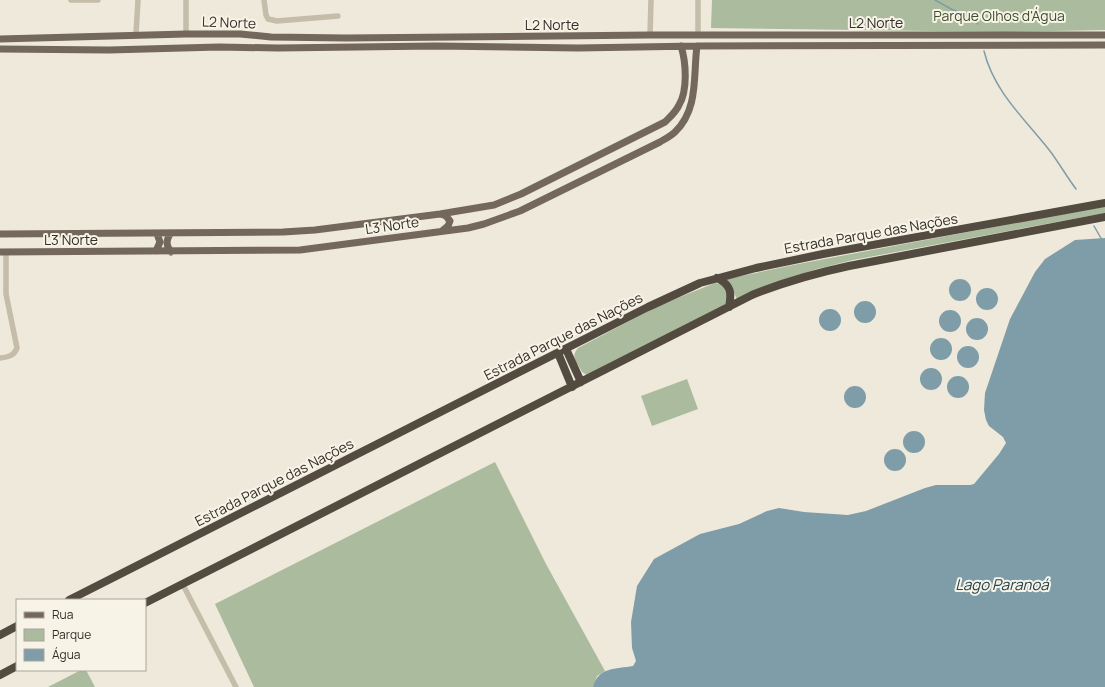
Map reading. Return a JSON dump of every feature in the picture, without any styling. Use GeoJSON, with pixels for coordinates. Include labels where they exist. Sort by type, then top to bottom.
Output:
{"type":"FeatureCollection","features":[{"type":"Feature","properties":{"kind":"highway","name":"Estrada Parque das Nações"},"geometry":{"type":"LineString","coordinates":[[71,599],[686,288],[717,278],[823,254],[1105,203]]}},
{"type":"Feature","properties":{"kind":"highway","name":"Estrada Parque das Nações"},"geometry":{"type":"LineString","coordinates":[[146,602],[730,307],[773,287],[807,275],[849,266],[1105,217]]}},
{"type":"Feature","properties":{"kind":"highway"},"geometry":{"type":"LineString","coordinates":[[717,278],[725,282],[729,288],[731,295],[730,307]]}},
{"type":"Feature","properties":{"kind":"highway"},"geometry":{"type":"LineString","coordinates":[[566,349],[581,382]]}},
{"type":"Feature","properties":{"kind":"highway"},"geometry":{"type":"LineString","coordinates":[[558,353],[572,387]]}},
{"type":"Feature","properties":{"kind":"highway"},"geometry":{"type":"LineString","coordinates":[[0,635],[16,630]]}},
{"type":"Feature","properties":{"kind":"highway"},"geometry":{"type":"LineString","coordinates":[[0,675],[16,667]]}},
{"type":"Feature","properties":{"kind":"main road","name":"L2 Norte"},"geometry":{"type":"LineString","coordinates":[[0,39],[136,34],[220,34],[271,37],[392,38],[650,35],[1105,35]]}},
{"type":"Feature","properties":{"kind":"main road"},"geometry":{"type":"LineString","coordinates":[[218,47],[221,39],[220,34]]}},
{"type":"Feature","properties":{"kind":"main road"},"geometry":{"type":"LineString","coordinates":[[103,50],[104,35]]}},
{"type":"Feature","properties":{"kind":"main road"},"geometry":{"type":"LineString","coordinates":[[616,47],[615,43],[617,36]]}},
{"type":"Feature","properties":{"kind":"main road"},"geometry":{"type":"LineString","coordinates":[[389,47],[388,44],[392,38]]}},
{"type":"Feature","properties":{"kind":"main road","name":"L2 Norte"},"geometry":{"type":"LineString","coordinates":[[0,49],[103,50],[218,47],[1105,45]]}},
{"type":"Feature","properties":{"kind":"main road","name":"L3 Norte"},"geometry":{"type":"LineString","coordinates":[[0,234],[170,234],[283,232],[315,230],[481,208],[508,200],[665,122],[673,115],[680,105],[684,88],[684,57],[681,46]]}},
{"type":"Feature","properties":{"kind":"main road","name":"L3 Norte"},"geometry":{"type":"LineString","coordinates":[[3,252],[309,250],[440,232],[484,224],[514,214],[660,142],[675,132],[684,121],[690,110],[693,98],[697,46]]}},
{"type":"Feature","properties":{"kind":"main road"},"geometry":{"type":"LineString","coordinates":[[440,214],[446,216],[450,221],[448,226],[440,232]]}},
{"type":"Feature","properties":{"kind":"main road"},"geometry":{"type":"LineString","coordinates":[[156,251],[160,242],[157,234]]}},
{"type":"Feature","properties":{"kind":"main road"},"geometry":{"type":"LineString","coordinates":[[170,234],[166,241],[171,252]]}},
{"type":"Feature","properties":{"kind":"street"},"geometry":{"type":"LineString","coordinates":[[71,0],[98,0]]}},
{"type":"Feature","properties":{"kind":"street"},"geometry":{"type":"LineString","coordinates":[[136,34],[138,0]]}},
{"type":"Feature","properties":{"kind":"street"},"geometry":{"type":"LineString","coordinates":[[186,0],[186,34]]}},
{"type":"Feature","properties":{"kind":"street"},"geometry":{"type":"LineString","coordinates":[[264,0],[266,15],[268,19],[271,20],[284,21],[338,16]]}},
{"type":"Feature","properties":{"kind":"street"},"geometry":{"type":"LineString","coordinates":[[650,35],[651,0]]}},
{"type":"Feature","properties":{"kind":"street"},"geometry":{"type":"LineString","coordinates":[[698,0],[698,36]]}},
{"type":"Feature","properties":{"kind":"street"},"geometry":{"type":"LineString","coordinates":[[0,358],[14,354],[17,348],[6,286],[3,252]]}},
{"type":"Feature","properties":{"kind":"street"},"geometry":{"type":"LineString","coordinates":[[182,583],[236,687]]}},
{"type":"Feature","properties":{"kind":"green space","name":"Parque Olhos d'Água"},"geometry":{"type":"Polygon","coordinates":[[[712,0],[1105,0],[1105,30],[1006,32],[711,28],[712,0]]]}},
{"type":"Feature","properties":{"kind":"green space"},"geometry":{"type":"Polygon","coordinates":[[[1105,206],[1105,213],[853,260],[817,269],[782,280],[737,299],[727,279],[793,265],[1105,206]]]}},
{"type":"Feature","properties":{"kind":"green space"},"geometry":{"type":"Polygon","coordinates":[[[715,283],[721,284],[727,290],[727,302],[725,305],[587,375],[582,372],[574,357],[578,348],[660,305],[715,283]]]}},
{"type":"Feature","properties":{"kind":"green space"},"geometry":{"type":"Polygon","coordinates":[[[687,379],[698,409],[652,426],[641,396],[687,379]]]}},
{"type":"Feature","properties":{"kind":"green space"},"geometry":{"type":"Polygon","coordinates":[[[495,462],[546,564],[605,671],[597,676],[593,687],[254,687],[215,604],[495,462]]]}},
{"type":"Feature","properties":{"kind":"green space"},"geometry":{"type":"Polygon","coordinates":[[[79,671],[87,671],[95,687],[48,687],[79,671]]]}},
{"type":"Feature","properties":{"kind":"water","name":"Lago Paranoá"},"geometry":{"type":"Polygon","coordinates":[[[1105,238],[1105,687],[593,687],[595,680],[603,672],[633,666],[636,661],[632,648],[631,622],[637,586],[654,559],[700,534],[739,524],[767,511],[779,508],[804,512],[848,515],[866,511],[936,485],[974,484],[999,454],[1006,443],[1003,437],[989,426],[986,420],[984,410],[985,393],[1010,319],[1035,272],[1045,259],[1075,240],[1105,238]]]}},
{"type":"Feature","properties":{"kind":"water"},"geometry":{"type":"Polygon","coordinates":[[[956,279],[964,279],[971,286],[971,294],[964,301],[956,301],[949,294],[949,286],[956,279]]]}},
{"type":"Feature","properties":{"kind":"water"},"geometry":{"type":"Polygon","coordinates":[[[983,288],[991,288],[998,295],[998,303],[991,310],[983,310],[976,303],[976,295],[983,288]]]}},
{"type":"Feature","properties":{"kind":"water"},"geometry":{"type":"Polygon","coordinates":[[[861,301],[869,301],[876,308],[876,316],[869,323],[861,323],[854,316],[854,308],[861,301]]]}},
{"type":"Feature","properties":{"kind":"water"},"geometry":{"type":"Polygon","coordinates":[[[826,309],[834,309],[841,316],[841,324],[834,331],[826,331],[819,324],[819,316],[826,309]]]}},
{"type":"Feature","properties":{"kind":"water"},"geometry":{"type":"Polygon","coordinates":[[[946,310],[954,310],[961,317],[961,325],[954,332],[946,332],[939,325],[939,317],[946,310]]]}},
{"type":"Feature","properties":{"kind":"water"},"geometry":{"type":"Polygon","coordinates":[[[973,318],[981,318],[988,325],[988,333],[981,340],[973,340],[966,333],[966,325],[973,318]]]}},
{"type":"Feature","properties":{"kind":"water"},"geometry":{"type":"Polygon","coordinates":[[[937,338],[945,338],[952,345],[952,353],[945,360],[937,360],[930,353],[930,345],[937,338]]]}},
{"type":"Feature","properties":{"kind":"water"},"geometry":{"type":"Polygon","coordinates":[[[964,346],[972,346],[979,353],[979,361],[972,368],[964,368],[957,361],[957,353],[964,346]]]}},
{"type":"Feature","properties":{"kind":"water"},"geometry":{"type":"Polygon","coordinates":[[[927,368],[935,368],[942,375],[942,383],[935,390],[927,390],[920,383],[920,375],[927,368]]]}},
{"type":"Feature","properties":{"kind":"water"},"geometry":{"type":"Polygon","coordinates":[[[954,376],[962,376],[969,383],[969,391],[962,398],[954,398],[947,391],[947,383],[954,376]]]}},
{"type":"Feature","properties":{"kind":"water"},"geometry":{"type":"Polygon","coordinates":[[[851,386],[859,386],[866,393],[866,401],[859,408],[851,408],[844,401],[844,393],[851,386]]]}},
{"type":"Feature","properties":{"kind":"water"},"geometry":{"type":"Polygon","coordinates":[[[910,431],[918,431],[925,438],[925,446],[918,453],[910,453],[903,446],[903,438],[910,431]]]}},
{"type":"Feature","properties":{"kind":"water"},"geometry":{"type":"Polygon","coordinates":[[[891,449],[899,449],[906,456],[906,464],[899,471],[891,471],[884,464],[884,456],[891,449]]]}},
{"type":"Feature","properties":{"kind":"waterway"},"geometry":{"type":"LineString","coordinates":[[935,0],[953,10],[969,15],[978,24]]}},
{"type":"Feature","properties":{"kind":"waterway"},"geometry":{"type":"LineString","coordinates":[[984,51],[995,79],[1003,92],[1011,104],[1050,151],[1076,189]]}},
{"type":"Feature","properties":{"kind":"waterway"},"geometry":{"type":"LineString","coordinates":[[1094,226],[1102,240]]}}]}
